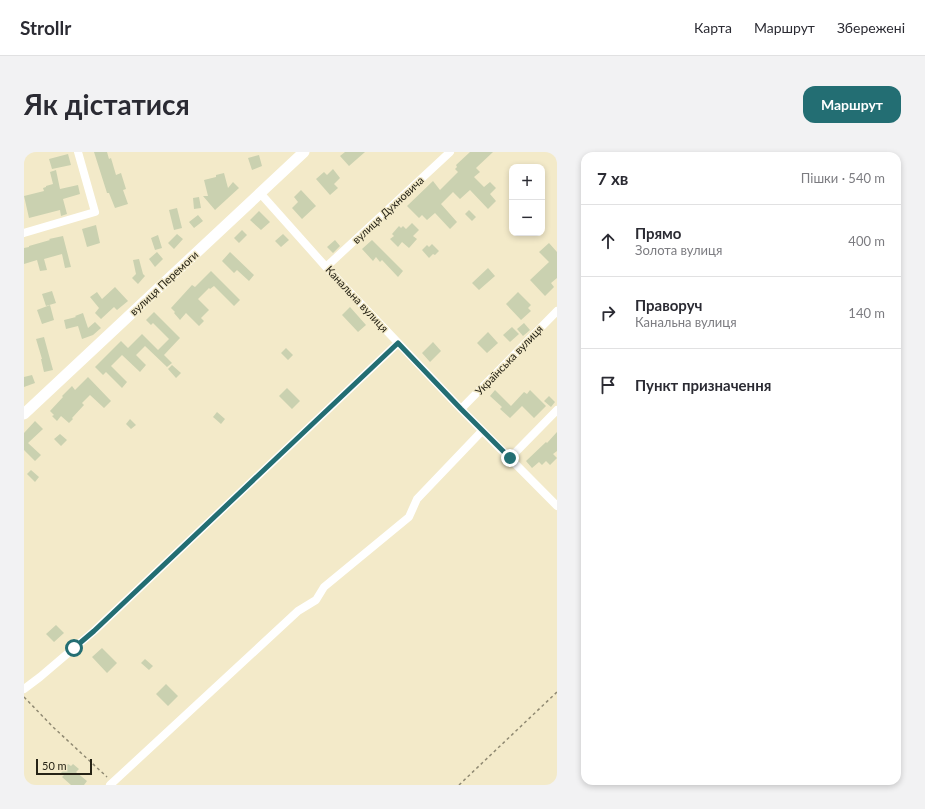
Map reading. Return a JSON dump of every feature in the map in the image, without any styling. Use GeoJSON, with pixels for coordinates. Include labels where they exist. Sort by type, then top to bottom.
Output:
{"type":"FeatureCollection","features":[{"type":"Feature","properties":{"kind":"street"},"geometry":{"type":"LineString","coordinates":[[24,233],[95,212],[78,152]]}},
{"type":"Feature","properties":{"kind":"street","name":"вулиця Перемоги"},"geometry":{"type":"LineString","coordinates":[[24,414],[304,152]]}},
{"type":"Feature","properties":{"kind":"street","name":"вулиця Духновича"},"geometry":{"type":"LineString","coordinates":[[326,268],[450,152]]}},
{"type":"Feature","properties":{"kind":"street","name":"Канальна вулиця"},"geometry":{"type":"LineString","coordinates":[[260,193],[326,268],[482,431],[557,506]]}},
{"type":"Feature","properties":{"kind":"street","name":"Українська вулиця"},"geometry":{"type":"LineString","coordinates":[[461,409],[557,311]]}},
{"type":"Feature","properties":{"kind":"street"},"geometry":{"type":"LineString","coordinates":[[24,689],[94,631],[398,343]]}},
{"type":"Feature","properties":{"kind":"street"},"geometry":{"type":"LineString","coordinates":[[510,458],[557,410]]}},
{"type":"Feature","properties":{"kind":"street"},"geometry":{"type":"LineString","coordinates":[[112,784],[298,611],[316,600],[324,587],[409,517],[417,499],[482,431]]}},
{"type":"Feature","properties":{"kind":"path"},"geometry":{"type":"LineString","coordinates":[[459,785],[557,692]]}},
{"type":"Feature","properties":{"kind":"path"},"geometry":{"type":"LineString","coordinates":[[24,697],[112,784]]}},
{"type":"Feature","properties":{"kind":"building"},"geometry":{"type":"Polygon","coordinates":[[[94,152],[107,152],[109,159],[111,158],[116,175],[121,173],[126,189],[123,190],[128,204],[115,208],[109,193],[107,193],[94,152]]]}},
{"type":"Feature","properties":{"kind":"building"},"geometry":{"type":"Polygon","coordinates":[[[345,152],[365,152],[349,166],[340,156],[345,152]]]}},
{"type":"Feature","properties":{"kind":"building"},"geometry":{"type":"Polygon","coordinates":[[[470,152],[493,152],[476,168],[480,172],[474,177],[484,187],[490,182],[496,188],[490,194],[496,201],[488,209],[470,190],[460,199],[453,192],[441,204],[457,222],[450,229],[435,213],[427,220],[422,215],[419,218],[407,206],[433,181],[440,190],[458,172],[455,169],[457,167],[456,165],[470,152]]]}},
{"type":"Feature","properties":{"kind":"building"},"geometry":{"type":"Polygon","coordinates":[[[68,154],[71,165],[52,169],[49,159],[68,154]]]}},
{"type":"Feature","properties":{"kind":"building"},"geometry":{"type":"Polygon","coordinates":[[[259,155],[262,166],[252,170],[248,158],[259,155]]]}},
{"type":"Feature","properties":{"kind":"building"},"geometry":{"type":"Polygon","coordinates":[[[333,169],[340,178],[334,184],[338,188],[330,195],[316,179],[324,172],[327,175],[333,169]]]}},
{"type":"Feature","properties":{"kind":"building"},"geometry":{"type":"Polygon","coordinates":[[[56,170],[60,189],[78,185],[80,194],[63,199],[67,214],[61,216],[60,210],[29,218],[24,196],[44,191],[43,188],[53,184],[50,172],[56,170]]]}},
{"type":"Feature","properties":{"kind":"building"},"geometry":{"type":"Polygon","coordinates":[[[224,173],[228,188],[233,182],[239,188],[215,210],[203,196],[208,196],[204,180],[224,173]]]}},
{"type":"Feature","properties":{"kind":"building"},"geometry":{"type":"Polygon","coordinates":[[[301,190],[316,206],[302,219],[292,208],[298,202],[294,197],[301,190]]]}},
{"type":"Feature","properties":{"kind":"building"},"geometry":{"type":"Polygon","coordinates":[[[199,197],[201,208],[194,209],[193,198],[199,197]]]}},
{"type":"Feature","properties":{"kind":"building"},"geometry":{"type":"Polygon","coordinates":[[[177,208],[182,228],[174,230],[169,210],[177,208]]]}},
{"type":"Feature","properties":{"kind":"building"},"geometry":{"type":"Polygon","coordinates":[[[469,210],[476,217],[472,221],[465,214],[469,210]]]}},
{"type":"Feature","properties":{"kind":"building"},"geometry":{"type":"Polygon","coordinates":[[[259,211],[270,222],[261,230],[250,220],[259,211]]]}},
{"type":"Feature","properties":{"kind":"building"},"geometry":{"type":"Polygon","coordinates":[[[198,215],[203,221],[194,228],[189,222],[198,215]]]}},
{"type":"Feature","properties":{"kind":"building"},"geometry":{"type":"Polygon","coordinates":[[[412,223],[419,230],[413,236],[417,239],[409,248],[402,242],[398,247],[390,239],[394,236],[392,234],[399,226],[401,228],[403,226],[406,229],[412,223]]]}},
{"type":"Feature","properties":{"kind":"building"},"geometry":{"type":"Polygon","coordinates":[[[96,225],[100,243],[87,247],[82,229],[96,225]]]}},
{"type":"Feature","properties":{"kind":"building"},"geometry":{"type":"Polygon","coordinates":[[[242,230],[247,235],[239,243],[234,238],[242,230]]]}},
{"type":"Feature","properties":{"kind":"building"},"geometry":{"type":"Polygon","coordinates":[[[177,234],[183,239],[174,249],[168,243],[177,234]]]}},
{"type":"Feature","properties":{"kind":"building"},"geometry":{"type":"Polygon","coordinates":[[[283,234],[289,240],[281,247],[275,241],[283,234]]]}},
{"type":"Feature","properties":{"kind":"building"},"geometry":{"type":"Polygon","coordinates":[[[158,235],[162,248],[155,250],[151,238],[158,235]]]}},
{"type":"Feature","properties":{"kind":"building"},"geometry":{"type":"Polygon","coordinates":[[[63,236],[71,267],[65,268],[62,254],[44,259],[47,270],[40,271],[37,260],[24,264],[24,248],[50,240],[49,239],[63,236]]]}},
{"type":"Feature","properties":{"kind":"building"},"geometry":{"type":"Polygon","coordinates":[[[335,240],[340,246],[333,253],[327,247],[335,240]]]}},
{"type":"Feature","properties":{"kind":"building"},"geometry":{"type":"Polygon","coordinates":[[[372,240],[403,271],[398,277],[382,260],[380,262],[376,257],[373,261],[362,249],[372,240]]]}},
{"type":"Feature","properties":{"kind":"building"},"geometry":{"type":"Polygon","coordinates":[[[549,243],[557,252],[557,278],[551,283],[554,287],[545,296],[530,280],[549,262],[539,252],[549,243]]]}},
{"type":"Feature","properties":{"kind":"building"},"geometry":{"type":"Polygon","coordinates":[[[432,244],[439,251],[429,258],[422,250],[427,245],[429,247],[432,244]]]}},
{"type":"Feature","properties":{"kind":"building"},"geometry":{"type":"Polygon","coordinates":[[[157,252],[163,259],[155,267],[149,259],[157,252]]]}},
{"type":"Feature","properties":{"kind":"building"},"geometry":{"type":"Polygon","coordinates":[[[230,252],[254,275],[249,281],[237,270],[234,273],[222,261],[230,252]]]}},
{"type":"Feature","properties":{"kind":"building"},"geometry":{"type":"Polygon","coordinates":[[[139,259],[143,274],[145,276],[138,284],[132,278],[136,274],[133,260],[139,259]]]}},
{"type":"Feature","properties":{"kind":"building"},"geometry":{"type":"Polygon","coordinates":[[[488,268],[495,276],[479,290],[472,283],[488,268]]]}},
{"type":"Feature","properties":{"kind":"building"},"geometry":{"type":"Polygon","coordinates":[[[211,271],[240,300],[234,306],[214,286],[210,289],[209,288],[198,299],[209,310],[201,318],[204,321],[199,326],[186,313],[180,320],[171,308],[192,285],[195,287],[211,271]]]}},
{"type":"Feature","properties":{"kind":"building"},"geometry":{"type":"Polygon","coordinates":[[[115,287],[128,301],[117,310],[114,307],[101,319],[95,313],[99,308],[90,297],[97,292],[102,299],[115,287]]]}},
{"type":"Feature","properties":{"kind":"building"},"geometry":{"type":"Polygon","coordinates":[[[52,291],[56,303],[46,306],[42,294],[52,291]]]}},
{"type":"Feature","properties":{"kind":"building"},"geometry":{"type":"Polygon","coordinates":[[[518,292],[531,305],[528,308],[531,311],[521,320],[506,304],[518,292]]]}},
{"type":"Feature","properties":{"kind":"building"},"geometry":{"type":"Polygon","coordinates":[[[50,305],[54,320],[42,324],[37,310],[50,305]]]}},
{"type":"Feature","properties":{"kind":"building"},"geometry":{"type":"Polygon","coordinates":[[[350,307],[366,325],[358,332],[342,315],[350,307]]]}},
{"type":"Feature","properties":{"kind":"building"},"geometry":{"type":"Polygon","coordinates":[[[154,312],[180,338],[164,355],[172,363],[167,367],[145,346],[136,355],[146,365],[140,372],[122,355],[111,366],[127,382],[122,388],[106,372],[103,375],[95,367],[121,341],[128,348],[142,334],[158,350],[169,339],[153,323],[151,325],[146,320],[154,312]]]}},
{"type":"Feature","properties":{"kind":"building"},"geometry":{"type":"Polygon","coordinates":[[[83,313],[88,328],[95,322],[101,328],[93,335],[82,339],[78,326],[66,329],[64,320],[76,317],[75,316],[83,313]]]}},
{"type":"Feature","properties":{"kind":"building"},"geometry":{"type":"Polygon","coordinates":[[[524,323],[530,330],[523,336],[517,329],[524,323]]]}},
{"type":"Feature","properties":{"kind":"building"},"geometry":{"type":"Polygon","coordinates":[[[512,327],[519,334],[510,342],[503,335],[512,327]]]}},
{"type":"Feature","properties":{"kind":"building"},"geometry":{"type":"Polygon","coordinates":[[[488,332],[498,343],[487,353],[477,343],[488,332]]]}},
{"type":"Feature","properties":{"kind":"building"},"geometry":{"type":"Polygon","coordinates":[[[44,337],[53,370],[44,372],[36,339],[44,337]]]}},
{"type":"Feature","properties":{"kind":"building"},"geometry":{"type":"Polygon","coordinates":[[[433,342],[441,351],[430,362],[422,353],[433,342]]]}},
{"type":"Feature","properties":{"kind":"building"},"geometry":{"type":"Polygon","coordinates":[[[286,348],[293,355],[288,360],[281,353],[286,348]]]}},
{"type":"Feature","properties":{"kind":"building"},"geometry":{"type":"Polygon","coordinates":[[[172,365],[181,373],[176,378],[168,369],[172,365]]]}},
{"type":"Feature","properties":{"kind":"building"},"geometry":{"type":"Polygon","coordinates":[[[32,375],[35,383],[24,387],[24,377],[32,375]]]}},
{"type":"Feature","properties":{"kind":"building"},"geometry":{"type":"Polygon","coordinates":[[[88,377],[111,401],[104,408],[90,395],[82,403],[84,405],[69,423],[61,416],[57,421],[52,416],[54,415],[50,411],[72,386],[75,390],[88,377]]]}},
{"type":"Feature","properties":{"kind":"building"},"geometry":{"type":"Polygon","coordinates":[[[287,388],[300,401],[292,409],[279,396],[287,388]]]}},
{"type":"Feature","properties":{"kind":"building"},"geometry":{"type":"Polygon","coordinates":[[[495,390],[511,406],[524,392],[527,394],[530,390],[546,406],[534,418],[522,406],[510,418],[500,409],[502,407],[490,396],[495,390]]]}},
{"type":"Feature","properties":{"kind":"building"},"geometry":{"type":"Polygon","coordinates":[[[549,396],[555,402],[551,407],[544,401],[549,396]]]}},
{"type":"Feature","properties":{"kind":"building"},"geometry":{"type":"Polygon","coordinates":[[[217,412],[225,419],[221,424],[213,417],[217,412]]]}},
{"type":"Feature","properties":{"kind":"building"},"geometry":{"type":"Polygon","coordinates":[[[130,419],[136,425],[131,429],[126,424],[130,419]]]}},
{"type":"Feature","properties":{"kind":"building"},"geometry":{"type":"Polygon","coordinates":[[[35,421],[43,429],[28,443],[41,455],[35,461],[24,450],[24,433],[35,421]]]}},
{"type":"Feature","properties":{"kind":"building"},"geometry":{"type":"Polygon","coordinates":[[[557,432],[557,451],[553,454],[557,458],[550,465],[546,461],[542,465],[539,462],[532,468],[526,461],[546,442],[547,443],[557,432]]]}},
{"type":"Feature","properties":{"kind":"building"},"geometry":{"type":"Polygon","coordinates":[[[60,434],[67,440],[61,446],[54,439],[60,434]]]}},
{"type":"Feature","properties":{"kind":"building"},"geometry":{"type":"Polygon","coordinates":[[[31,470],[39,477],[35,482],[27,474],[31,470]]]}},
{"type":"Feature","properties":{"kind":"building"},"geometry":{"type":"Polygon","coordinates":[[[56,625],[64,633],[54,642],[46,634],[56,625]]]}},
{"type":"Feature","properties":{"kind":"building"},"geometry":{"type":"Polygon","coordinates":[[[102,648],[117,663],[107,673],[92,657],[102,648]]]}},
{"type":"Feature","properties":{"kind":"building"},"geometry":{"type":"Polygon","coordinates":[[[145,659],[153,666],[149,670],[141,663],[145,659]]]}},
{"type":"Feature","properties":{"kind":"building"},"geometry":{"type":"Polygon","coordinates":[[[166,684],[178,696],[168,706],[156,694],[166,684]]]}},
{"type":"Feature","properties":{"kind":"building"},"geometry":{"type":"Polygon","coordinates":[[[68,764],[71,766],[73,764],[79,769],[76,772],[87,781],[84,785],[71,785],[62,777],[64,775],[61,773],[68,764]]]}},
{"type":"Feature","properties":{"kind":"route"},"geometry":{"type":"LineString","coordinates":[[74,648],[94,631],[398,343],[510,458]]}}]}
